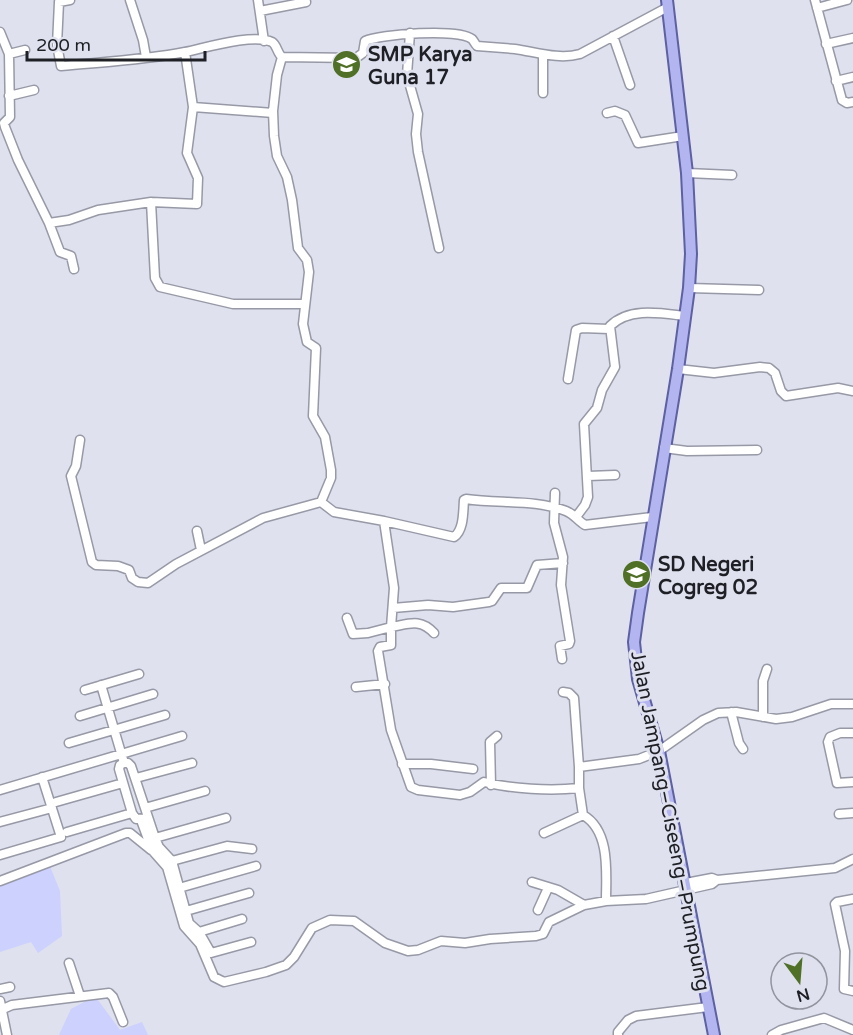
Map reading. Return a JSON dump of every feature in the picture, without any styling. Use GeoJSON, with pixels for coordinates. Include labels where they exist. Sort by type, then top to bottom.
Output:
{"type":"FeatureCollection","features":[{"type":"Feature","properties":{"kind":"main road","name":"Jalan Jampang–Ciseeng–Prumpung"},"geometry":{"type":"LineString","coordinates":[[667,4],[692,226],[689,288],[678,369],[652,517],[636,632],[635,661],[659,752],[714,1035]]}},
{"type":"Feature","properties":{"kind":"street"},"geometry":{"type":"LineString","coordinates":[[70,0],[59,2],[57,45],[61,66],[185,52],[229,42],[273,43],[282,57],[277,75],[273,113],[275,147],[279,163],[287,177],[296,222],[298,248],[307,260],[309,272],[303,324],[307,342],[316,348],[313,416],[325,437],[331,470],[331,478],[321,502]]}},
{"type":"Feature","properties":{"kind":"street"},"geometry":{"type":"LineString","coordinates":[[130,0],[146,57]]}},
{"type":"Feature","properties":{"kind":"street"},"geometry":{"type":"LineString","coordinates":[[258,0],[264,41]]}},
{"type":"Feature","properties":{"kind":"street"},"geometry":{"type":"LineString","coordinates":[[848,0],[816,4],[842,100],[847,103],[853,102]]}},
{"type":"Feature","properties":{"kind":"street"},"geometry":{"type":"LineString","coordinates":[[260,11],[306,2]]}},
{"type":"Feature","properties":{"kind":"street"},"geometry":{"type":"LineString","coordinates":[[282,57],[356,58],[362,55],[363,43],[367,39],[410,33],[454,34],[472,39],[477,46],[543,55],[576,55],[667,4]]}},
{"type":"Feature","properties":{"kind":"street"},"geometry":{"type":"LineString","coordinates":[[0,32],[9,54],[10,117],[4,123],[5,127],[60,252],[71,256],[74,268]]}},
{"type":"Feature","properties":{"kind":"street"},"geometry":{"type":"LineString","coordinates":[[410,33],[407,75],[418,114],[417,145],[439,248]]}},
{"type":"Feature","properties":{"kind":"street"},"geometry":{"type":"LineString","coordinates":[[613,36],[630,85]]}},
{"type":"Feature","properties":{"kind":"street"},"geometry":{"type":"LineString","coordinates":[[826,44],[853,38]]}},
{"type":"Feature","properties":{"kind":"street"},"geometry":{"type":"LineString","coordinates":[[9,54],[25,50]]}},
{"type":"Feature","properties":{"kind":"street"},"geometry":{"type":"LineString","coordinates":[[49,223],[69,220],[98,210],[151,202],[197,204],[198,178],[187,153],[193,107],[185,52]]}},
{"type":"Feature","properties":{"kind":"street"},"geometry":{"type":"LineString","coordinates":[[543,55],[543,93]]}},
{"type":"Feature","properties":{"kind":"street"},"geometry":{"type":"LineString","coordinates":[[836,81],[853,77]]}},
{"type":"Feature","properties":{"kind":"street"},"geometry":{"type":"LineString","coordinates":[[9,96],[34,90]]}},
{"type":"Feature","properties":{"kind":"street"},"geometry":{"type":"LineString","coordinates":[[193,107],[273,113]]}},
{"type":"Feature","properties":{"kind":"street"},"geometry":{"type":"LineString","coordinates":[[607,113],[615,111],[625,115],[638,143],[683,136]]}},
{"type":"Feature","properties":{"kind":"street"},"geometry":{"type":"LineString","coordinates":[[687,173],[732,175]]}},
{"type":"Feature","properties":{"kind":"street"},"geometry":{"type":"LineString","coordinates":[[151,202],[154,278],[160,287],[233,304],[304,304]]}},
{"type":"Feature","properties":{"kind":"street"},"geometry":{"type":"LineString","coordinates":[[689,288],[759,291]]}},
{"type":"Feature","properties":{"kind":"street"},"geometry":{"type":"LineString","coordinates":[[568,379],[576,330],[582,328],[609,329],[620,318],[630,315],[661,313],[685,316]]}},
{"type":"Feature","properties":{"kind":"street"},"geometry":{"type":"LineString","coordinates":[[576,517],[588,497],[584,424],[597,408],[602,390],[615,367],[609,329]]}},
{"type":"Feature","properties":{"kind":"street"},"geometry":{"type":"LineString","coordinates":[[678,369],[714,373],[760,367],[769,368],[775,373],[786,396],[838,388],[853,391]]}},
{"type":"Feature","properties":{"kind":"street"},"geometry":{"type":"LineString","coordinates":[[80,440],[76,466],[71,476],[92,562],[96,565],[125,568],[138,582],[148,583],[176,564],[263,518],[321,502]]}},
{"type":"Feature","properties":{"kind":"street"},"geometry":{"type":"LineString","coordinates":[[664,448],[687,451],[757,450]]}},
{"type":"Feature","properties":{"kind":"street"},"geometry":{"type":"LineString","coordinates":[[588,476],[615,475]]}},
{"type":"Feature","properties":{"kind":"street"},"geometry":{"type":"LineString","coordinates":[[555,493],[554,523],[563,563],[561,585],[570,641],[569,644],[560,646],[562,659]]}},
{"type":"Feature","properties":{"kind":"street"},"geometry":{"type":"LineString","coordinates":[[321,502],[334,512],[454,537],[461,528],[464,500],[466,499],[553,507],[567,511],[583,524],[589,525],[652,517]]}},
{"type":"Feature","properties":{"kind":"street"},"geometry":{"type":"LineString","coordinates":[[384,521],[393,578],[393,608],[391,645],[380,647],[378,651],[391,730],[411,787],[418,790],[460,795],[470,792],[482,783],[557,789],[579,788]]}},
{"type":"Feature","properties":{"kind":"street"},"geometry":{"type":"LineString","coordinates":[[197,531],[201,550]]}},
{"type":"Feature","properties":{"kind":"street"},"geometry":{"type":"LineString","coordinates":[[393,608],[428,605],[456,607],[489,603],[501,588],[527,588],[537,565],[563,563]]}},
{"type":"Feature","properties":{"kind":"street"},"geometry":{"type":"LineString","coordinates":[[347,618],[353,634],[420,623],[426,625],[434,633]]}},
{"type":"Feature","properties":{"kind":"street"},"geometry":{"type":"LineString","coordinates":[[763,717],[763,681],[767,669]]}},
{"type":"Feature","properties":{"kind":"street"},"geometry":{"type":"LineString","coordinates":[[85,690],[139,674]]}},
{"type":"Feature","properties":{"kind":"street"},"geometry":{"type":"LineString","coordinates":[[357,687],[385,684]]}},
{"type":"Feature","properties":{"kind":"street"},"geometry":{"type":"LineString","coordinates":[[102,685],[124,763]]}},
{"type":"Feature","properties":{"kind":"street"},"geometry":{"type":"LineString","coordinates":[[563,692],[569,693],[574,699],[579,788],[583,815],[593,823],[601,838],[606,860],[606,901]]}},
{"type":"Feature","properties":{"kind":"street"},"geometry":{"type":"LineString","coordinates":[[80,716],[153,694]]}},
{"type":"Feature","properties":{"kind":"street"},"geometry":{"type":"LineString","coordinates":[[579,766],[624,762],[659,752],[711,715],[731,712],[786,718],[822,706],[853,704]]}},
{"type":"Feature","properties":{"kind":"street"},"geometry":{"type":"LineString","coordinates":[[731,712],[739,743],[743,749]]}},
{"type":"Feature","properties":{"kind":"street"},"geometry":{"type":"LineString","coordinates":[[69,743],[165,715]]}},
{"type":"Feature","properties":{"kind":"street"},"geometry":{"type":"LineString","coordinates":[[853,733],[835,734],[830,736],[828,742],[837,783],[853,782]]}},
{"type":"Feature","properties":{"kind":"street"},"geometry":{"type":"LineString","coordinates":[[0,790],[182,736]]}},
{"type":"Feature","properties":{"kind":"street"},"geometry":{"type":"LineString","coordinates":[[491,784],[490,742],[497,736]]}},
{"type":"Feature","properties":{"kind":"street"},"geometry":{"type":"LineString","coordinates":[[124,763],[131,766],[136,778],[145,808],[145,819],[152,850]]}},
{"type":"Feature","properties":{"kind":"street"},"geometry":{"type":"LineString","coordinates":[[124,763],[119,769],[132,813],[136,819],[145,819]]}},
{"type":"Feature","properties":{"kind":"street"},"geometry":{"type":"LineString","coordinates":[[136,778],[192,763]]}},
{"type":"Feature","properties":{"kind":"street"},"geometry":{"type":"LineString","coordinates":[[402,764],[431,764],[473,769]]}},
{"type":"Feature","properties":{"kind":"street"},"geometry":{"type":"LineString","coordinates":[[0,855],[61,837],[54,805],[42,777]]}},
{"type":"Feature","properties":{"kind":"street"},"geometry":{"type":"LineString","coordinates":[[0,822],[123,783]]}},
{"type":"Feature","properties":{"kind":"street"},"geometry":{"type":"LineString","coordinates":[[145,808],[205,791]]}},
{"type":"Feature","properties":{"kind":"street"},"geometry":{"type":"LineString","coordinates":[[67,832],[132,813]]}},
{"type":"Feature","properties":{"kind":"street"},"geometry":{"type":"LineString","coordinates":[[839,814],[853,813]]}},
{"type":"Feature","properties":{"kind":"street"},"geometry":{"type":"LineString","coordinates":[[544,833],[583,815]]}},
{"type":"Feature","properties":{"kind":"street"},"geometry":{"type":"LineString","coordinates":[[155,838],[226,818]]}},
{"type":"Feature","properties":{"kind":"street"},"geometry":{"type":"LineString","coordinates":[[145,819],[159,847],[172,861],[189,923],[199,932],[211,953],[251,942]]}},
{"type":"Feature","properties":{"kind":"street"},"geometry":{"type":"LineString","coordinates":[[0,881],[130,833],[152,850],[167,867],[184,926],[200,944],[213,977],[224,982],[286,965],[294,957],[312,928],[330,920],[354,921],[385,943],[408,951],[418,950],[441,941],[465,943],[540,935],[543,934],[549,922],[584,905],[606,901],[646,899],[686,886],[712,884],[717,880],[835,868],[853,859]]}},
{"type":"Feature","properties":{"kind":"street"},"geometry":{"type":"LineString","coordinates":[[172,861],[227,846],[252,849]]}},
{"type":"Feature","properties":{"kind":"street"},"geometry":{"type":"LineString","coordinates":[[180,888],[256,866]]}},
{"type":"Feature","properties":{"kind":"street"},"geometry":{"type":"LineString","coordinates":[[532,882],[558,890],[584,905]]}},
{"type":"Feature","properties":{"kind":"street"},"geometry":{"type":"LineString","coordinates":[[538,910],[548,888]]}},
{"type":"Feature","properties":{"kind":"street"},"geometry":{"type":"LineString","coordinates":[[186,911],[249,893]]}},
{"type":"Feature","properties":{"kind":"street"},"geometry":{"type":"LineString","coordinates":[[853,899],[835,904],[845,951],[844,989],[853,991]]}},
{"type":"Feature","properties":{"kind":"street"},"geometry":{"type":"LineString","coordinates":[[199,932],[242,920]]}},
{"type":"Feature","properties":{"kind":"street"},"geometry":{"type":"LineString","coordinates":[[69,963],[80,996]]}},
{"type":"Feature","properties":{"kind":"street"},"geometry":{"type":"LineString","coordinates":[[0,989],[10,987]]}},
{"type":"Feature","properties":{"kind":"street"},"geometry":{"type":"LineString","coordinates":[[7,1035],[1,1005],[80,996],[110,994],[123,1022]]}},
{"type":"Feature","properties":{"kind":"street"},"geometry":{"type":"LineString","coordinates":[[618,1035],[618,1032],[632,1018],[708,1007]]}},
{"type":"Feature","properties":{"kind":"street"},"geometry":{"type":"LineString","coordinates":[[772,1035],[781,1030],[824,1018],[853,1030]]}},
{"type":"Feature","properties":{"kind":"street"},"geometry":{"type":"LineString","coordinates":[[840,1024],[843,1035]]}},
{"type":"Feature","properties":{"kind":"shaded area"},"geometry":{"type":"Polygon","coordinates":[[[49,864],[60,891],[62,936],[38,953],[31,942],[0,952],[0,882],[49,864]]]}},
{"type":"Feature","properties":{"kind":"shaded area"},"geometry":{"type":"Polygon","coordinates":[[[95,996],[120,1030],[142,1022],[148,1035],[59,1035],[71,1009],[95,996]]]}},
{"type":"Feature","properties":{"kind":"place","name":"SMP Karya Guna 17"},"geometry":{"type":"Point","coordinates":[347,65]}},
{"type":"Feature","properties":{"kind":"place","name":"SD Negeri Cogreg 02"},"geometry":{"type":"Point","coordinates":[637,575]}}]}
